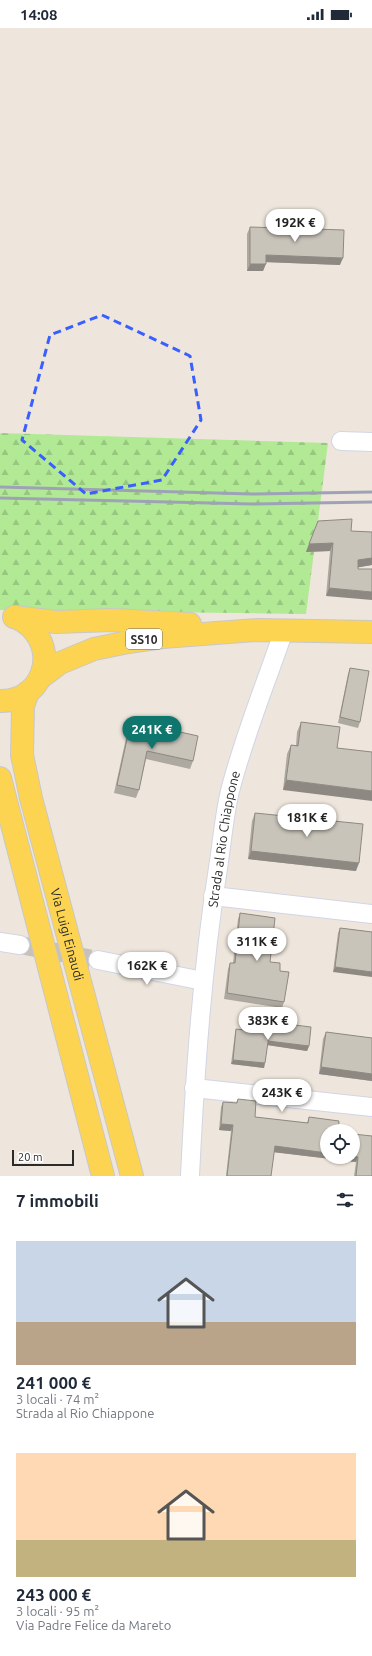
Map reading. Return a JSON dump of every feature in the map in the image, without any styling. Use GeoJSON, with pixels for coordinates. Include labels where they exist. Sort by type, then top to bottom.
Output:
{"type":"FeatureCollection","features":[{"type":"Feature","properties":{"kind":"main road","name":"SS10"},"geometry":{"type":"LineString","coordinates":[[7,616],[56,622],[113,620],[164,622],[257,630]]}},
{"type":"Feature","properties":{"kind":"main road","name":"SS10"},"geometry":{"type":"LineString","coordinates":[[7,616],[30,626],[41,642],[45,660],[34,685]]}},
{"type":"Feature","properties":{"kind":"main road","name":"SS10"},"geometry":{"type":"LineString","coordinates":[[0,701],[17,699],[60,663],[94,649],[128,642],[163,637],[257,630],[372,632]]}},
{"type":"Feature","properties":{"kind":"main road","name":"Via Luigi Einaudi"},"geometry":{"type":"LineString","coordinates":[[34,685],[23,706],[22,756],[31,798],[132,1176]]}},
{"type":"Feature","properties":{"kind":"main road","name":"Via Luigi Einaudi"},"geometry":{"type":"LineString","coordinates":[[0,778],[103,1176]]}},
{"type":"Feature","properties":{"kind":"street"},"geometry":{"type":"LineString","coordinates":[[341,441],[372,442]]}},
{"type":"Feature","properties":{"kind":"street","name":"Strada al Rio Chiappone"},"geometry":{"type":"LineString","coordinates":[[190,1176],[194,1088],[203,981],[213,896],[230,792],[241,752],[284,630]]}},
{"type":"Feature","properties":{"kind":"street"},"geometry":{"type":"LineString","coordinates":[[213,896],[372,914]]}},
{"type":"Feature","properties":{"kind":"street"},"geometry":{"type":"LineString","coordinates":[[0,942],[20,945]]}},
{"type":"Feature","properties":{"kind":"street"},"geometry":{"type":"LineString","coordinates":[[98,960],[203,981]]}},
{"type":"Feature","properties":{"kind":"street"},"geometry":{"type":"LineString","coordinates":[[194,1088],[372,1107]]}},
{"type":"Feature","properties":{"kind":"highlighted area"},"geometry":{"type":"Polygon","coordinates":[[[102,315],[190,356],[201,420],[162,480],[86,494],[22,440],[50,335],[102,315]]]}},
{"type":"Feature","properties":{"kind":"green space"},"geometry":{"type":"Polygon","coordinates":[[[0,433],[328,443],[306,614],[0,610],[0,433]]]}},
{"type":"Feature","properties":{"kind":"building"},"geometry":{"type":"Polygon","coordinates":[[[250,227],[344,230],[343,258],[266,255],[266,264],[250,264],[250,227]]]}},
{"type":"Feature","properties":{"kind":"building"},"geometry":{"type":"Polygon","coordinates":[[[352,519],[351,531],[372,532],[372,558],[358,560],[358,569],[372,569],[372,592],[329,588],[333,543],[309,544],[318,521],[352,519]]]}},
{"type":"Feature","properties":{"kind":"building"},"geometry":{"type":"Polygon","coordinates":[[[350,668],[369,671],[360,722],[340,717],[350,668]]]}},
{"type":"Feature","properties":{"kind":"building"},"geometry":{"type":"Polygon","coordinates":[[[131,721],[198,736],[193,761],[147,751],[139,790],[117,785],[131,721]]]}},
{"type":"Feature","properties":{"kind":"building"},"geometry":{"type":"Polygon","coordinates":[[[301,722],[340,727],[337,748],[372,752],[372,791],[286,780],[291,745],[298,746],[301,722]]]}},
{"type":"Feature","properties":{"kind":"building"},"geometry":{"type":"Polygon","coordinates":[[[255,813],[363,824],[359,863],[251,851],[255,813]]]}},
{"type":"Feature","properties":{"kind":"building"},"geometry":{"type":"Polygon","coordinates":[[[240,913],[275,918],[270,962],[280,963],[280,971],[289,972],[284,1002],[227,993],[230,963],[235,963],[240,913]]]}},
{"type":"Feature","properties":{"kind":"building"},"geometry":{"type":"Polygon","coordinates":[[[340,928],[372,932],[372,972],[335,967],[340,928]]]}},
{"type":"Feature","properties":{"kind":"building"},"geometry":{"type":"Polygon","coordinates":[[[270,1022],[311,1027],[309,1046],[268,1041],[265,1063],[233,1060],[236,1029],[269,1033],[270,1022]]]}},
{"type":"Feature","properties":{"kind":"building"},"geometry":{"type":"Polygon","coordinates":[[[326,1032],[372,1038],[372,1074],[321,1067],[326,1032]]]}},
{"type":"Feature","properties":{"kind":"building"},"geometry":{"type":"Polygon","coordinates":[[[238,1099],[256,1101],[255,1117],[308,1123],[309,1117],[339,1121],[339,1124],[320,1124],[320,1152],[275,1146],[271,1176],[227,1176],[233,1125],[221,1124],[223,1102],[237,1103],[238,1099]]]}},
{"type":"Feature","properties":{"kind":"building"},"geometry":{"type":"Polygon","coordinates":[[[360,1135],[372,1136],[372,1176],[356,1176],[357,1164],[360,1164],[360,1135]]]}},
{"type":"Feature","properties":{"kind":"tunnel"},"geometry":{"type":"LineString","coordinates":[[20,945],[98,960]]}},
{"type":"Feature","properties":{"kind":"railway"},"geometry":{"type":"LineString","coordinates":[[0,487],[252,494],[372,492]]}},
{"type":"Feature","properties":{"kind":"railway"},"geometry":{"type":"LineString","coordinates":[[0,498],[252,504],[372,502]]}}]}
